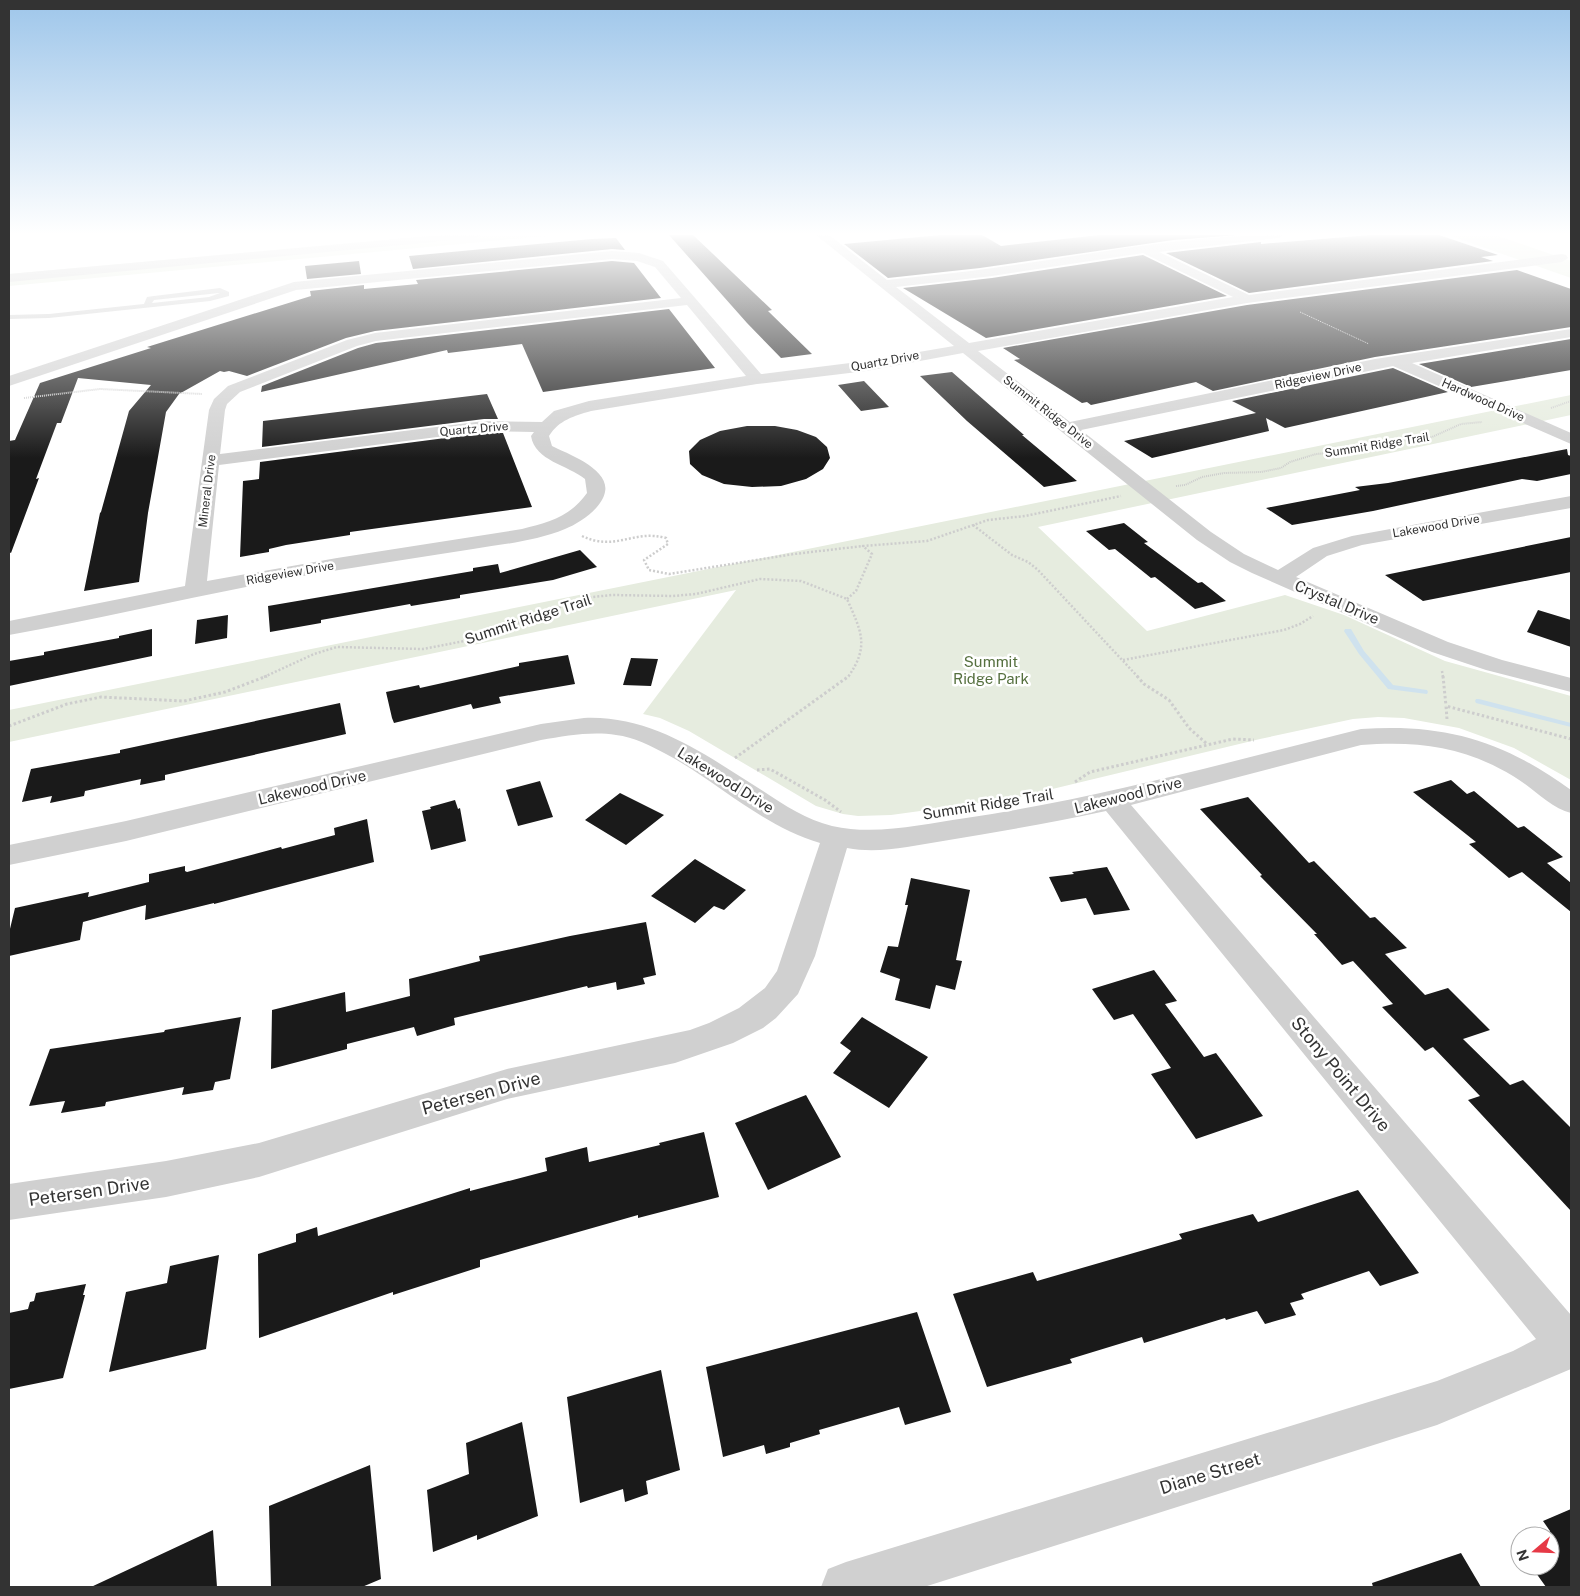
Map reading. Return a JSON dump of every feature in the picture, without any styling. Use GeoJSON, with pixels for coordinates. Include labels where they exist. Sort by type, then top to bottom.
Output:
{"type":"FeatureCollection","features":[{"type":"Feature","properties":{"kind":"street"},"geometry":{"type":"LineString","coordinates":[[9,381],[222,309]]}},
{"type":"Feature","properties":{"kind":"street","name":"Mineral Drive"},"geometry":{"type":"LineString","coordinates":[[195,590],[217,410],[225,395],[234,389],[352,343],[375,337],[623,309]]}},
{"type":"Feature","properties":{"kind":"street"},"geometry":{"type":"LineString","coordinates":[[697,309],[757,379]]}},
{"type":"Feature","properties":{"kind":"street","name":"Summit Ridge Drive"},"geometry":{"type":"LineString","coordinates":[[917,309],[1220,548],[1280,578]]}},
{"type":"Feature","properties":{"kind":"street","name":"Quartz Drive"},"geometry":{"type":"LineString","coordinates":[[211,461],[484,426],[546,427],[560,415],[589,406],[757,379],[866,366],[1187,309]]}},
{"type":"Feature","properties":{"kind":"street","name":"Ridgeview Drive"},"geometry":{"type":"LineString","coordinates":[[1067,428],[1398,360],[1571,334]]}},
{"type":"Feature","properties":{"kind":"street","name":"Hardwood Drive"},"geometry":{"type":"LineString","coordinates":[[1398,360],[1571,439]]}},
{"type":"Feature","properties":{"kind":"street","name":"Ridgeview Drive"},"geometry":{"type":"LineString","coordinates":[[9,628],[195,590],[580,524],[585,510],[596,493],[596,484],[586,471],[545,449],[540,436],[546,427]]}},
{"type":"Feature","properties":{"kind":"street","name":"Lakewood Drive"},"geometry":{"type":"LineString","coordinates":[[1280,578],[1320,552],[1359,540],[1571,502]]}},
{"type":"Feature","properties":{"kind":"street","name":"Crystal Drive"},"geometry":{"type":"LineString","coordinates":[[1280,578],[1440,647],[1571,685]]}},
{"type":"Feature","properties":{"kind":"street","name":"Crystal Drive"},"geometry":{"type":"LineString","coordinates":[[1280,578],[1416,621],[1571,677]]}},
{"type":"Feature","properties":{"kind":"street","name":"Lakewood Drive"},"geometry":{"type":"LineString","coordinates":[[9,856],[126,831],[542,732],[586,726],[607,725],[645,734],[673,746],[782,815],[808,828],[840,825],[859,840],[885,839],[1047,815],[1361,737],[1410,735],[1447,730]]}},
{"type":"Feature","properties":{"kind":"street"},"geometry":{"type":"LineString","coordinates":[[1447,730],[1526,772],[1571,804]]}},
{"type":"Feature","properties":{"kind":"street","name":"Stony Point Drive"},"geometry":{"type":"LineString","coordinates":[[1111,799],[1570,1347]]}},
{"type":"Feature","properties":{"kind":"street","name":"Petersen Drive"},"geometry":{"type":"LineString","coordinates":[[9,1202],[138,1185],[219,1170],[259,1160],[507,1084],[701,1042],[727,1031],[770,1002],[785,986],[797,962],[840,825]]}},
{"type":"Feature","properties":{"kind":"street","name":"Diane Street"},"geometry":{"type":"LineString","coordinates":[[846,1587],[1437,1403],[1525,1368],[1570,1347]]}},
{"type":"Feature","properties":{"kind":"lane"},"geometry":{"type":"LineString","coordinates":[[9,317],[58,316],[116,309]]}},
{"type":"Feature","properties":{"kind":"path"},"geometry":{"type":"LineString","coordinates":[[1295,309],[1398,360]]}},
{"type":"Feature","properties":{"kind":"path"},"geometry":{"type":"LineString","coordinates":[[18,399],[100,390],[203,394]]}},
{"type":"Feature","properties":{"kind":"path","name":"Summit Ridge Trail"},"geometry":{"type":"LineString","coordinates":[[580,524],[582,537],[592,543],[609,544],[642,536],[661,535],[666,538],[668,544],[644,560],[649,570],[669,574],[794,554],[927,541],[988,520],[1025,516],[1185,484],[1202,477],[1224,473],[1262,472],[1281,468],[1290,462],[1316,454],[1352,451],[1384,441],[1416,440],[1432,437],[1461,424],[1549,410],[1571,401]]}},
{"type":"Feature","properties":{"kind":"path"},"geometry":{"type":"LineString","coordinates":[[973,525],[1012,555],[1028,562],[1038,570],[1144,684],[1169,700],[1189,728],[1207,745]]}},
{"type":"Feature","properties":{"kind":"path"},"geometry":{"type":"LineString","coordinates":[[730,761],[847,679],[857,666],[863,651],[861,629],[847,598],[856,591],[872,554],[863,546]]}},
{"type":"Feature","properties":{"kind":"path","name":"Summit Ridge Trail"},"geometry":{"type":"LineString","coordinates":[[9,726],[67,704],[102,697],[184,701],[226,692],[261,679],[314,654],[337,647],[423,649],[480,638],[583,598],[612,595],[673,596],[696,594],[760,579],[801,581],[847,598]]}},
{"type":"Feature","properties":{"kind":"path"},"geometry":{"type":"LineString","coordinates":[[1122,660],[1284,630],[1300,624],[1318,613]]}},
{"type":"Feature","properties":{"kind":"path"},"geometry":{"type":"LineString","coordinates":[[1440,647],[1447,730]]}},
{"type":"Feature","properties":{"kind":"path"},"geometry":{"type":"LineString","coordinates":[[1446,706],[1571,739]]}},
{"type":"Feature","properties":{"kind":"path","name":"Summit Ridge Trail"},"geometry":{"type":"LineString","coordinates":[[1068,787],[1090,772],[1233,739],[1261,740]]}},
{"type":"Feature","properties":{"kind":"path"},"geometry":{"type":"LineString","coordinates":[[754,770],[770,769],[825,800],[840,825]]}},
{"type":"Feature","properties":{"kind":"green space","name":"Summit Ridge Park"},"geometry":{"type":"Polygon","coordinates":[[[1571,395],[1571,415],[1038,527],[1147,631],[1285,595],[1344,615],[1445,661],[1571,696],[1571,780],[1514,748],[1459,728],[1404,718],[1378,717],[1353,719],[1260,739],[1015,798],[891,815],[858,816],[843,814],[816,806],[689,731],[660,718],[643,714],[736,590],[9,742],[9,710],[1571,395]]]}},
{"type":"Feature","properties":{"kind":"building"},"geometry":{"type":"Polygon","coordinates":[[[268,309],[562,309],[375,331],[346,338],[247,376],[229,371],[220,371],[179,394],[166,412],[148,513],[139,582],[84,591],[100,513],[129,411],[151,385],[78,378],[61,423],[57,423],[11,553],[9,552],[9,441],[15,440],[40,383],[151,348],[147,347],[268,309]]]}},
{"type":"Feature","properties":{"kind":"building"},"geometry":{"type":"Polygon","coordinates":[[[669,309],[715,368],[543,392],[522,344],[448,353],[447,350],[261,392],[262,386],[358,348],[376,343],[669,309]]]}},
{"type":"Feature","properties":{"kind":"building"},"geometry":{"type":"Polygon","coordinates":[[[735,309],[771,309],[768,311],[812,354],[781,358],[735,309]]]}},
{"type":"Feature","properties":{"kind":"building"},"geometry":{"type":"Polygon","coordinates":[[[939,309],[1150,309],[986,338],[939,309]]]}},
{"type":"Feature","properties":{"kind":"building"},"geometry":{"type":"Polygon","coordinates":[[[1222,309],[1571,309],[1571,327],[1375,357],[1213,391],[1196,382],[1091,405],[1087,402],[1082,403],[1014,360],[1020,359],[1003,348],[1222,309]]]}},
{"type":"Feature","properties":{"kind":"building"},"geometry":{"type":"Polygon","coordinates":[[[1571,339],[1571,370],[1471,387],[1419,364],[1571,339]]]}},
{"type":"Feature","properties":{"kind":"building"},"geometry":{"type":"Polygon","coordinates":[[[1393,368],[1448,392],[1285,428],[1266,418],[1269,431],[1152,458],[1124,441],[1256,413],[1232,401],[1393,368]]]}},
{"type":"Feature","properties":{"kind":"building"},"geometry":{"type":"Polygon","coordinates":[[[952,372],[1077,481],[1044,487],[967,421],[920,376],[952,372]]]}},
{"type":"Feature","properties":{"kind":"building"},"geometry":{"type":"Polygon","coordinates":[[[864,381],[889,407],[861,411],[838,385],[864,381]]]}},
{"type":"Feature","properties":{"kind":"building"},"geometry":{"type":"Polygon","coordinates":[[[487,394],[498,419],[484,419],[262,447],[263,421],[487,394]]]}},
{"type":"Feature","properties":{"kind":"building"},"geometry":{"type":"Polygon","coordinates":[[[747,426],[775,426],[797,430],[816,437],[827,447],[830,458],[823,469],[806,479],[781,486],[752,487],[724,484],[702,475],[690,464],[689,451],[700,440],[720,431],[747,426]]]}},
{"type":"Feature","properties":{"kind":"building"},"geometry":{"type":"Polygon","coordinates":[[[484,433],[503,433],[532,507],[350,532],[350,535],[286,545],[269,549],[269,552],[240,557],[243,481],[259,479],[260,462],[484,433]]]}},
{"type":"Feature","properties":{"kind":"building"},"geometry":{"type":"Polygon","coordinates":[[[1567,449],[1568,455],[1571,456],[1571,474],[1537,481],[1522,479],[1373,511],[1292,525],[1266,508],[1360,490],[1355,487],[1388,483],[1567,449]]]}},
{"type":"Feature","properties":{"kind":"building"},"geometry":{"type":"Polygon","coordinates":[[[1124,523],[1148,542],[1144,543],[1198,583],[1202,582],[1226,601],[1195,609],[1155,577],[1151,578],[1115,549],[1109,550],[1086,531],[1124,523]]]}},
{"type":"Feature","properties":{"kind":"building"},"geometry":{"type":"Polygon","coordinates":[[[1571,537],[1571,572],[1423,601],[1385,575],[1571,537]]]}},
{"type":"Feature","properties":{"kind":"building"},"geometry":{"type":"Polygon","coordinates":[[[580,550],[597,567],[553,580],[460,595],[460,598],[411,606],[410,604],[321,620],[321,623],[270,632],[268,606],[473,571],[473,568],[498,564],[500,573],[580,550]]]}},
{"type":"Feature","properties":{"kind":"building"},"geometry":{"type":"Polygon","coordinates":[[[1538,610],[1571,620],[1571,647],[1527,632],[1538,610]]]}},
{"type":"Feature","properties":{"kind":"building"},"geometry":{"type":"Polygon","coordinates":[[[228,615],[227,638],[195,644],[197,620],[228,615]]]}},
{"type":"Feature","properties":{"kind":"building"},"geometry":{"type":"Polygon","coordinates":[[[152,629],[152,656],[9,686],[9,661],[44,655],[44,652],[119,638],[119,636],[152,629]]]}},
{"type":"Feature","properties":{"kind":"building"},"geometry":{"type":"Polygon","coordinates":[[[568,655],[575,684],[499,697],[501,703],[473,709],[471,704],[394,723],[392,718],[386,692],[419,685],[420,688],[519,666],[519,663],[568,655]]]}},
{"type":"Feature","properties":{"kind":"building"},"geometry":{"type":"Polygon","coordinates":[[[631,658],[658,659],[651,686],[623,685],[631,658]]]}},
{"type":"Feature","properties":{"kind":"building"},"geometry":{"type":"Polygon","coordinates":[[[340,703],[346,734],[165,775],[165,780],[140,785],[141,779],[85,791],[84,796],[50,803],[52,796],[22,802],[31,769],[120,753],[120,750],[340,703]]]}},
{"type":"Feature","properties":{"kind":"building"},"geometry":{"type":"Polygon","coordinates":[[[1451,780],[1467,794],[1474,791],[1518,828],[1524,826],[1563,857],[1547,863],[1571,883],[1571,912],[1522,872],[1509,878],[1469,844],[1476,842],[1413,792],[1451,780]]]}},
{"type":"Feature","properties":{"kind":"building"},"geometry":{"type":"Polygon","coordinates":[[[540,781],[553,817],[518,826],[506,790],[540,781]]]}},
{"type":"Feature","properties":{"kind":"building"},"geometry":{"type":"Polygon","coordinates":[[[620,793],[664,815],[626,845],[585,820],[620,793]]]}},
{"type":"Feature","properties":{"kind":"building"},"geometry":{"type":"Polygon","coordinates":[[[1248,797],[1309,863],[1314,861],[1370,918],[1375,917],[1407,948],[1385,954],[1425,995],[1448,988],[1490,1030],[1463,1039],[1510,1085],[1523,1080],[1571,1128],[1571,1211],[1468,1100],[1480,1096],[1433,1047],[1425,1051],[1382,1007],[1393,1004],[1353,961],[1342,965],[1314,934],[1317,934],[1260,876],[1262,875],[1200,809],[1248,797]]]}},
{"type":"Feature","properties":{"kind":"building"},"geometry":{"type":"Polygon","coordinates":[[[455,800],[458,809],[460,808],[466,841],[431,850],[422,811],[455,800]]]}},
{"type":"Feature","properties":{"kind":"building"},"geometry":{"type":"Polygon","coordinates":[[[367,819],[374,862],[145,920],[146,905],[83,922],[80,940],[9,956],[9,933],[15,908],[89,892],[88,897],[149,882],[149,874],[185,866],[185,871],[187,872],[281,847],[282,849],[335,835],[334,828],[367,819]]]}},
{"type":"Feature","properties":{"kind":"building"},"geometry":{"type":"Polygon","coordinates":[[[695,859],[746,890],[724,910],[714,906],[695,923],[651,896],[695,859]]]}},
{"type":"Feature","properties":{"kind":"building"},"geometry":{"type":"Polygon","coordinates":[[[1107,867],[1130,910],[1094,915],[1086,898],[1061,902],[1049,877],[1074,874],[1072,872],[1107,867]]]}},
{"type":"Feature","properties":{"kind":"building"},"geometry":{"type":"Polygon","coordinates":[[[911,878],[970,890],[956,960],[962,961],[955,990],[936,985],[930,1009],[895,1000],[900,979],[880,972],[888,946],[898,947],[908,905],[905,905],[911,878]]]}},
{"type":"Feature","properties":{"kind":"building"},"geometry":{"type":"Polygon","coordinates":[[[646,922],[656,975],[643,978],[645,984],[617,990],[616,982],[588,988],[587,986],[454,1018],[455,1025],[417,1036],[414,1027],[347,1044],[347,1049],[271,1069],[272,1010],[345,992],[346,1012],[410,996],[409,979],[480,961],[479,956],[646,922]]]}},
{"type":"Feature","properties":{"kind":"building"},"geometry":{"type":"Polygon","coordinates":[[[1154,970],[1177,1001],[1165,1004],[1204,1057],[1216,1053],[1263,1116],[1196,1139],[1151,1074],[1171,1068],[1133,1014],[1114,1020],[1092,989],[1154,970]]]}},
{"type":"Feature","properties":{"kind":"building"},"geometry":{"type":"Polygon","coordinates":[[[241,1017],[230,1079],[215,1082],[213,1090],[182,1095],[184,1087],[106,1102],[105,1106],[61,1113],[65,1101],[29,1106],[50,1049],[164,1032],[165,1030],[241,1017]]]}},
{"type":"Feature","properties":{"kind":"building"},"geometry":{"type":"Polygon","coordinates":[[[862,1017],[928,1057],[889,1108],[833,1073],[851,1051],[840,1043],[862,1017]]]}},
{"type":"Feature","properties":{"kind":"building"},"geometry":{"type":"Polygon","coordinates":[[[806,1095],[841,1157],[768,1190],[735,1123],[806,1095]]]}},
{"type":"Feature","properties":{"kind":"building"},"geometry":{"type":"Polygon","coordinates":[[[704,1132],[719,1197],[638,1218],[638,1215],[480,1260],[480,1267],[393,1295],[393,1292],[259,1338],[258,1254],[296,1242],[296,1234],[317,1227],[318,1236],[470,1188],[470,1191],[547,1171],[545,1158],[587,1147],[589,1162],[704,1132]]]}},
{"type":"Feature","properties":{"kind":"building"},"geometry":{"type":"Polygon","coordinates":[[[1358,1190],[1419,1273],[1380,1286],[1369,1271],[1301,1294],[1304,1299],[1290,1303],[1296,1315],[1265,1324],[1257,1311],[1226,1320],[1225,1318],[1144,1343],[1142,1337],[1070,1359],[1072,1363],[987,1387],[953,1294],[1033,1272],[1037,1281],[1182,1239],[1179,1234],[1253,1214],[1258,1222],[1358,1190]]]}},
{"type":"Feature","properties":{"kind":"building"},"geometry":{"type":"Polygon","coordinates":[[[219,1255],[206,1349],[109,1372],[126,1292],[167,1283],[170,1266],[219,1255]]]}},
{"type":"Feature","properties":{"kind":"building"},"geometry":{"type":"Polygon","coordinates":[[[86,1284],[83,1295],[85,1295],[63,1378],[9,1389],[9,1313],[28,1309],[30,1302],[34,1301],[36,1293],[86,1284]]]}},
{"type":"Feature","properties":{"kind":"building"},"geometry":{"type":"Polygon","coordinates":[[[917,1312],[951,1412],[905,1425],[899,1407],[819,1430],[820,1434],[790,1443],[790,1447],[766,1454],[764,1445],[723,1457],[706,1367],[917,1312]]]}},
{"type":"Feature","properties":{"kind":"building"},"geometry":{"type":"Polygon","coordinates":[[[661,1370],[680,1470],[646,1481],[648,1494],[625,1502],[623,1489],[580,1503],[567,1397],[661,1370]]]}},
{"type":"Feature","properties":{"kind":"building"},"geometry":{"type":"Polygon","coordinates":[[[522,1422],[538,1516],[477,1540],[477,1535],[433,1552],[427,1490],[469,1474],[466,1443],[522,1422]]]}},
{"type":"Feature","properties":{"kind":"building"},"geometry":{"type":"Polygon","coordinates":[[[370,1465],[381,1579],[362,1587],[271,1587],[269,1506],[370,1465]]]}},
{"type":"Feature","properties":{"kind":"building"},"geometry":{"type":"Polygon","coordinates":[[[1571,1509],[1571,1587],[1546,1587],[1538,1576],[1560,1576],[1560,1526],[1546,1526],[1543,1521],[1571,1509]]]}},
{"type":"Feature","properties":{"kind":"building"},"geometry":{"type":"Polygon","coordinates":[[[213,1530],[217,1587],[91,1587],[213,1530]]]}},
{"type":"Feature","properties":{"kind":"building"},"geometry":{"type":"Polygon","coordinates":[[[1461,1553],[1481,1587],[1373,1587],[1372,1583],[1461,1553]]]}},
{"type":"Feature","properties":{"kind":"waterway"},"geometry":{"type":"LineString","coordinates":[[1348,631],[1361,652],[1391,687],[1424,692]]}},
{"type":"Feature","properties":{"kind":"waterway"},"geometry":{"type":"LineString","coordinates":[[1479,701],[1571,725]]}}]}
